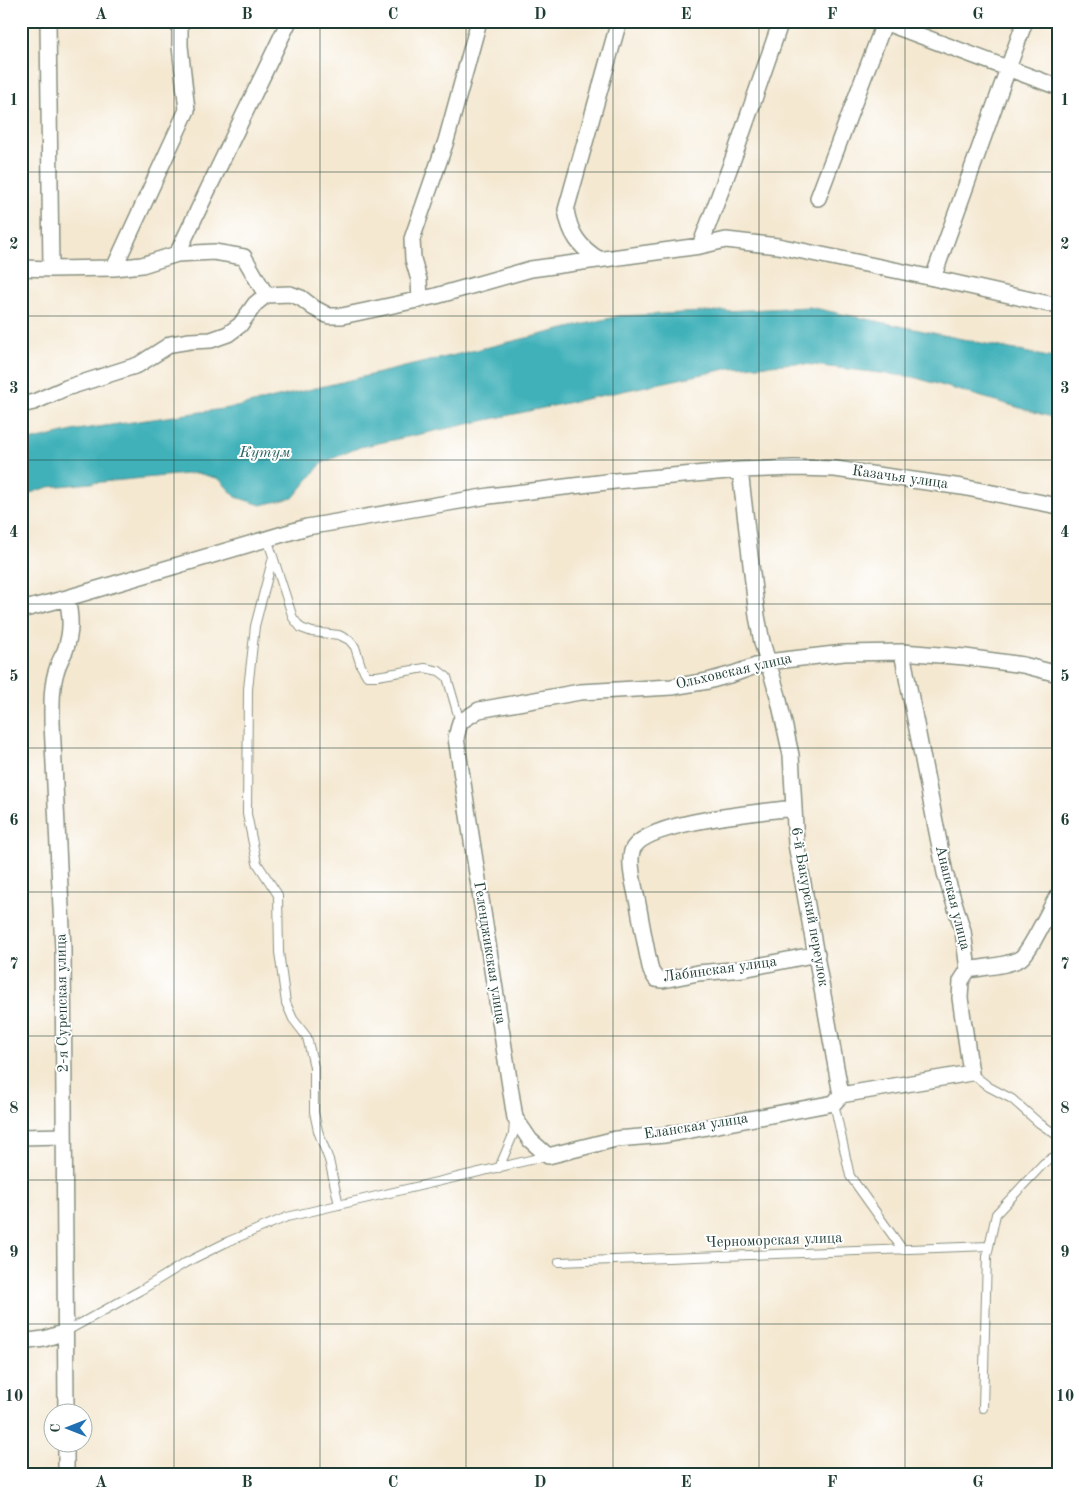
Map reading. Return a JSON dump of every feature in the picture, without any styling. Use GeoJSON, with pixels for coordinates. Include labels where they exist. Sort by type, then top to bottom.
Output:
{"type":"FeatureCollection","features":[{"type":"Feature","properties":{"kind":"street"},"geometry":{"type":"LineString","coordinates":[[48,21],[51,270]]}},
{"type":"Feature","properties":{"kind":"street"},"geometry":{"type":"LineString","coordinates":[[114,268],[187,110],[180,46],[180,21]]}},
{"type":"Feature","properties":{"kind":"street"},"geometry":{"type":"LineString","coordinates":[[177,254],[290,21]]}},
{"type":"Feature","properties":{"kind":"street"},"geometry":{"type":"LineString","coordinates":[[420,300],[419,280],[412,259],[412,239],[446,141],[479,21]]}},
{"type":"Feature","properties":{"kind":"street"},"geometry":{"type":"LineString","coordinates":[[600,260],[587,252],[578,241],[569,226],[566,210],[619,21]]}},
{"type":"Feature","properties":{"kind":"street"},"geometry":{"type":"LineString","coordinates":[[700,246],[736,151],[781,21]]}},
{"type":"Feature","properties":{"kind":"street"},"geometry":{"type":"LineString","coordinates":[[933,278],[1026,21]]}},
{"type":"Feature","properties":{"kind":"street"},"geometry":{"type":"LineString","coordinates":[[818,198],[883,22],[1058,87]]}},
{"type":"Feature","properties":{"kind":"street"},"geometry":{"type":"LineString","coordinates":[[21,406],[66,388],[138,364],[171,344],[210,340],[228,334],[240,326],[255,304],[266,295],[290,294],[301,298],[329,316],[342,316],[420,300],[532,270],[700,246],[726,240],[778,246],[1058,306]]}},
{"type":"Feature","properties":{"kind":"street"},"geometry":{"type":"LineString","coordinates":[[21,268],[51,270],[114,268],[142,265],[177,254],[214,252],[244,257],[266,295]]}},
{"type":"Feature","properties":{"kind":"street","name":"Казачья улица"},"geometry":{"type":"LineString","coordinates":[[21,610],[307,527],[489,496],[615,481],[740,470],[835,469],[962,488],[1058,506]]}},
{"type":"Feature","properties":{"kind":"street","name":"6-й Бакурский переулок"},"geometry":{"type":"LineString","coordinates":[[740,470],[757,616],[791,754],[796,844],[816,954],[837,1099]]}},
{"type":"Feature","properties":{"kind":"street","name":"2-я Сурепская улица"},"geometry":{"type":"LineString","coordinates":[[66,1402],[63,949],[52,723],[53,690],[57,669],[71,632],[71,614],[67,598]]}},
{"type":"Feature","properties":{"kind":"street","name":"Ольховская улица"},"geometry":{"type":"LineString","coordinates":[[460,722],[480,710],[580,692],[647,689],[690,684],[733,674],[767,662],[844,653],[902,652],[965,657],[1023,665],[1058,674]]}},
{"type":"Feature","properties":{"kind":"street","name":"Анапская улица"},"geometry":{"type":"LineString","coordinates":[[902,652],[945,873],[963,931],[968,970],[961,981],[960,998],[971,1073]]}},
{"type":"Feature","properties":{"kind":"street","name":"Геленджикская улица"},"geometry":{"type":"LineString","coordinates":[[460,722],[456,738],[514,1118],[530,1140],[548,1156]]}},
{"type":"Feature","properties":{"kind":"street","name":"Лабинская улица"},"geometry":{"type":"LineString","coordinates":[[794,808],[725,817],[670,827],[648,835],[636,843],[632,851],[631,863],[651,972],[656,979],[663,980],[698,973],[743,970],[816,954]]}},
{"type":"Feature","properties":{"kind":"street"},"geometry":{"type":"LineString","coordinates":[[968,970],[1010,963],[1021,957],[1028,949],[1058,895]]}},
{"type":"Feature","properties":{"kind":"street"},"geometry":{"type":"LineString","coordinates":[[837,1099],[971,1073]]}},
{"type":"Feature","properties":{"kind":"street","name":"Еланская улица"},"geometry":{"type":"LineString","coordinates":[[548,1156],[616,1139],[665,1135],[837,1099]]}},
{"type":"Feature","properties":{"kind":"street"},"geometry":{"type":"LineString","coordinates":[[21,1137],[64,1136]]}},
{"type":"Feature","properties":{"kind":"street"},"geometry":{"type":"LineString","coordinates":[[21,1342],[44,1339],[65,1332]]}},
{"type":"Feature","properties":{"kind":"street"},"geometry":{"type":"LineString","coordinates":[[66,1452],[66,1474]]}},
{"type":"Feature","properties":{"kind":"lane"},"geometry":{"type":"LineString","coordinates":[[267,538],[293,618],[301,628],[312,632],[339,635],[349,640],[356,647],[361,666],[367,676],[378,676],[425,668],[439,671],[447,677],[460,722]]}},
{"type":"Feature","properties":{"kind":"lane"},"geometry":{"type":"LineString","coordinates":[[273,557],[255,626],[248,689],[247,814],[257,862],[278,895],[280,952],[286,1003],[293,1019],[308,1038],[314,1067],[314,1112],[318,1132],[329,1160],[339,1205]]}},
{"type":"Feature","properties":{"kind":"lane"},"geometry":{"type":"LineString","coordinates":[[971,1073],[989,1087],[1012,1098],[1038,1123],[1058,1136]]}},
{"type":"Feature","properties":{"kind":"lane"},"geometry":{"type":"LineString","coordinates":[[837,1099],[850,1176],[903,1250]]}},
{"type":"Feature","properties":{"kind":"lane"},"geometry":{"type":"LineString","coordinates":[[499,1168],[512,1135],[514,1118]]}},
{"type":"Feature","properties":{"kind":"lane"},"geometry":{"type":"LineString","coordinates":[[983,1408],[987,1256],[996,1214],[1044,1163],[1058,1154]]}},
{"type":"Feature","properties":{"kind":"lane"},"geometry":{"type":"LineString","coordinates":[[65,1332],[141,1290],[184,1263],[229,1241],[286,1217],[548,1156]]}},
{"type":"Feature","properties":{"kind":"lane","name":"Черноморская улица"},"geometry":{"type":"LineString","coordinates":[[559,1262],[989,1246]]}},
{"type":"Feature","properties":{"kind":"water","name":"Кутум"},"geometry":{"type":"Polygon","coordinates":[[[809,307],[1058,359],[1058,419],[913,377],[796,363],[731,368],[360,447],[322,463],[293,498],[261,505],[236,497],[219,479],[197,473],[49,487],[21,496],[21,443],[77,430],[236,407],[619,316],[809,307]]]}}]}
